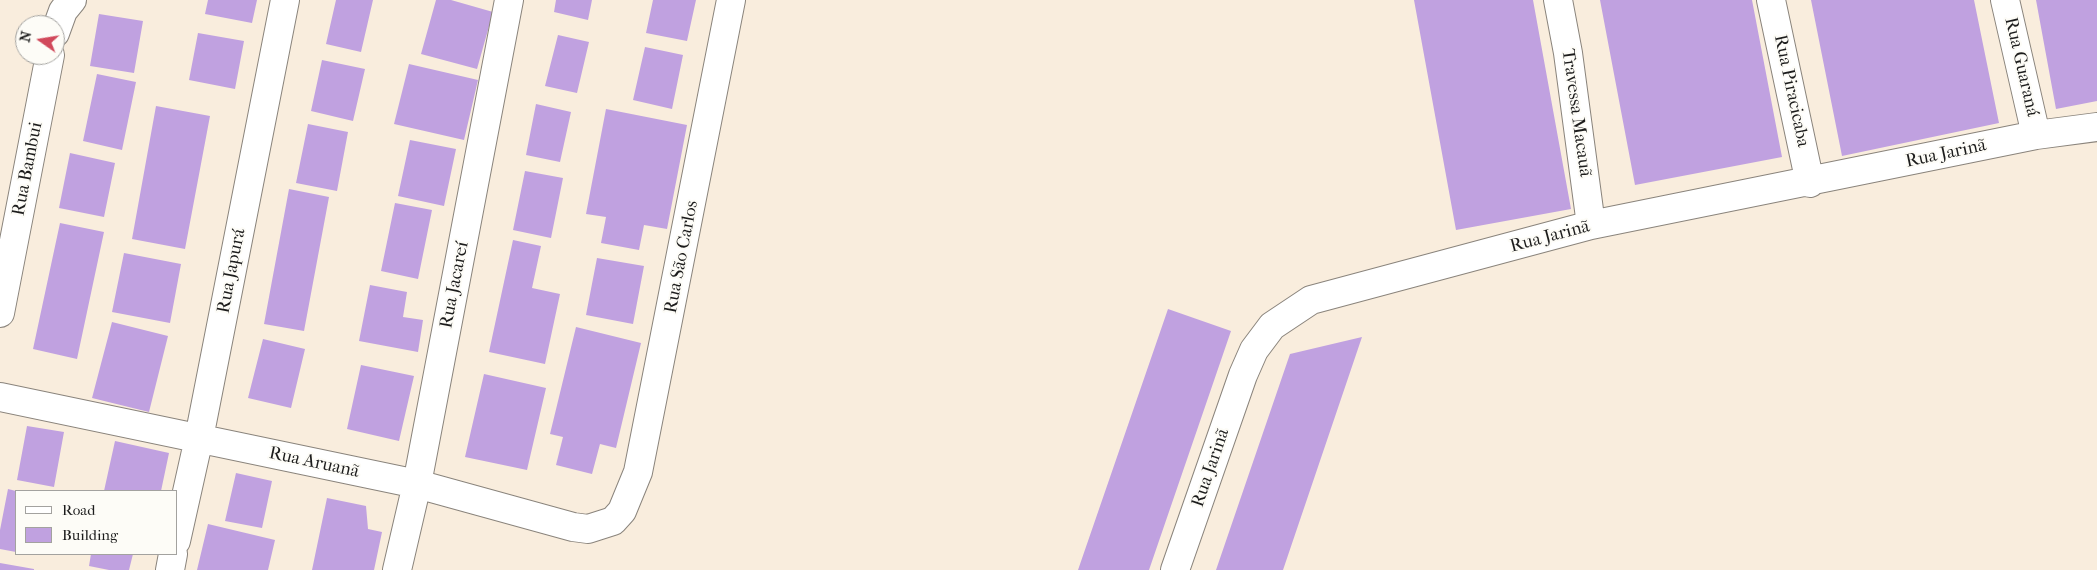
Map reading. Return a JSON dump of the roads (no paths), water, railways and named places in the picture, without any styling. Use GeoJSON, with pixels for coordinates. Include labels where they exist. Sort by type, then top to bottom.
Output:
{"type":"FeatureCollection","features":[{"type":"Feature","properties":{"kind":"street"},"geometry":{"type":"LineString","coordinates":[[62,15],[72,0]]}},
{"type":"Feature","properties":{"kind":"street","name":"Rua Japurá"},"geometry":{"type":"LineString","coordinates":[[178,532],[199,438],[285,0]]}},
{"type":"Feature","properties":{"kind":"street","name":"Rua Jacareí"},"geometry":{"type":"LineString","coordinates":[[397,570],[417,484],[509,0]]}},
{"type":"Feature","properties":{"kind":"street","name":"Rua São Carlos"},"geometry":{"type":"LineString","coordinates":[[622,511],[638,472],[693,202],[731,0]]}},
{"type":"Feature","properties":{"kind":"street","name":"Travessa Macauã"},"geometry":{"type":"LineString","coordinates":[[1558,0],[1568,53],[1592,226]]}},
{"type":"Feature","properties":{"kind":"street","name":"Rua Piracicaba"},"geometry":{"type":"LineString","coordinates":[[1771,0],[1810,183]]}},
{"type":"Feature","properties":{"kind":"street","name":"Rua Guaraná"},"geometry":{"type":"LineString","coordinates":[[2005,0],[2036,135]]}},
{"type":"Feature","properties":{"kind":"street","name":"Rua Bambui"},"geometry":{"type":"LineString","coordinates":[[0,313],[48,65]]}},
{"type":"Feature","properties":{"kind":"street","name":"Rua Jarinã"},"geometry":{"type":"LineString","coordinates":[[1175,570],[1243,375],[1254,350],[1272,326],[1311,300],[1592,226],[1810,183],[2036,135],[2097,127]]}},
{"type":"Feature","properties":{"kind":"street","name":"Rua Aruanã"},"geometry":{"type":"LineString","coordinates":[[0,397],[417,484],[573,527],[588,529],[602,525],[613,520],[622,511]]}},
{"type":"Feature","properties":{"kind":"street"},"geometry":{"type":"LineString","coordinates":[[170,570],[173,555]]}}]}
